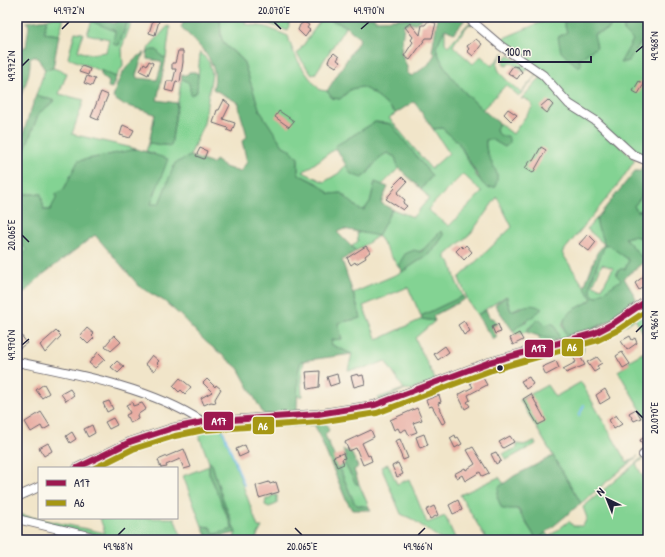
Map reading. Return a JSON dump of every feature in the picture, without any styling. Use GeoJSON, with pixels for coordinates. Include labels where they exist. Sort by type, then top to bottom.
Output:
{"type":"FeatureCollection","features":[{"type":"Feature","properties":{"kind":"street"},"geometry":{"type":"LineString","coordinates":[[467,17],[501,46],[549,79],[564,100],[596,121],[633,155],[648,162]]}},
{"type":"Feature","properties":{"kind":"street"},"geometry":{"type":"LineString","coordinates":[[79,467],[144,437],[174,428],[203,422],[318,414],[375,405],[490,362],[601,331],[622,319],[648,300]]}},
{"type":"Feature","properties":{"kind":"street"},"geometry":{"type":"LineString","coordinates":[[17,362],[73,373],[145,395],[187,411],[203,422]]}},
{"type":"Feature","properties":{"kind":"street"},"geometry":{"type":"LineString","coordinates":[[17,498],[38,488]]}},
{"type":"Feature","properties":{"kind":"street"},"geometry":{"type":"LineString","coordinates":[[17,519],[105,540]]}},
{"type":"Feature","properties":{"kind":"green space"},"geometry":{"type":"Polygon","coordinates":[[[52,17],[64,17],[59,35],[44,33],[47,19],[52,17]]]}},
{"type":"Feature","properties":{"kind":"green space"},"geometry":{"type":"Polygon","coordinates":[[[117,17],[129,17],[119,45],[115,45],[113,42],[115,31],[91,20],[94,18],[115,23],[117,21],[117,17]]]}},
{"type":"Feature","properties":{"kind":"green space"},"geometry":{"type":"Polygon","coordinates":[[[186,17],[220,17],[221,37],[224,44],[243,60],[260,111],[283,146],[291,150],[298,158],[298,174],[320,185],[330,194],[341,193],[359,209],[364,210],[370,202],[375,182],[388,187],[381,203],[392,209],[378,236],[344,229],[337,232],[356,251],[342,260],[361,318],[338,323],[342,339],[331,340],[332,345],[352,354],[301,361],[298,372],[297,413],[264,415],[238,368],[205,341],[164,301],[140,287],[95,235],[41,276],[17,300],[17,260],[27,250],[17,240],[17,194],[41,194],[44,210],[50,210],[56,199],[56,194],[64,189],[78,161],[137,149],[168,159],[151,204],[159,204],[175,163],[190,156],[213,164],[215,160],[225,167],[240,172],[247,162],[242,141],[247,137],[239,103],[213,89],[215,79],[211,62],[201,47],[181,27],[186,17]]]}},
{"type":"Feature","properties":{"kind":"green space"},"geometry":{"type":"Polygon","coordinates":[[[220,17],[246,17],[245,24],[266,27],[288,36],[293,51],[301,65],[320,90],[327,91],[332,98],[340,99],[351,89],[362,87],[373,93],[396,113],[389,118],[431,169],[449,153],[433,129],[442,128],[458,142],[477,177],[488,188],[497,175],[487,153],[486,140],[491,139],[505,147],[502,136],[497,133],[496,129],[499,123],[513,134],[533,106],[525,98],[521,99],[538,80],[543,77],[635,160],[620,182],[562,253],[592,299],[566,316],[562,326],[570,337],[598,327],[633,306],[632,309],[588,333],[542,344],[538,335],[545,338],[547,325],[529,327],[526,332],[516,335],[513,331],[518,325],[528,321],[521,306],[511,311],[506,296],[477,315],[468,301],[459,278],[512,227],[497,197],[471,233],[446,255],[446,259],[451,263],[456,281],[463,296],[421,316],[408,287],[363,306],[377,340],[422,319],[435,321],[415,338],[436,381],[411,390],[405,389],[379,401],[378,398],[404,389],[385,361],[370,367],[348,370],[352,354],[332,345],[331,340],[342,339],[338,323],[361,318],[353,293],[402,272],[432,252],[444,235],[441,231],[425,248],[399,264],[399,268],[378,236],[356,251],[352,246],[358,241],[357,232],[378,235],[392,209],[413,217],[429,198],[421,189],[432,176],[388,123],[375,122],[336,146],[336,148],[303,172],[324,182],[339,173],[346,164],[352,174],[368,173],[378,158],[387,153],[395,157],[399,168],[382,185],[375,182],[370,202],[364,210],[359,209],[341,193],[330,194],[320,185],[298,174],[298,158],[291,150],[283,146],[260,111],[243,60],[224,44],[221,37],[220,17]],[[463,174],[428,210],[449,226],[482,192],[463,174]]]}},
{"type":"Feature","properties":{"kind":"green space"},"geometry":{"type":"Polygon","coordinates":[[[267,17],[290,17],[288,31],[266,23],[267,17]]]}},
{"type":"Feature","properties":{"kind":"green space"},"geometry":{"type":"Polygon","coordinates":[[[323,17],[346,26],[315,74],[312,75],[297,54],[323,17]]]}},
{"type":"Feature","properties":{"kind":"green space"},"geometry":{"type":"Polygon","coordinates":[[[323,17],[374,17],[375,20],[388,20],[424,17],[416,23],[404,24],[401,52],[407,67],[407,73],[412,76],[428,65],[435,54],[432,51],[437,22],[436,17],[466,18],[454,33],[445,29],[436,47],[440,58],[453,79],[480,107],[499,123],[496,129],[497,133],[502,136],[508,136],[510,143],[505,147],[491,139],[486,140],[486,149],[497,174],[496,187],[488,188],[482,183],[458,142],[442,128],[433,129],[415,103],[413,102],[396,113],[373,93],[362,87],[351,89],[340,99],[332,98],[327,91],[360,39],[346,26],[323,17]]]}},
{"type":"Feature","properties":{"kind":"green space"},"geometry":{"type":"Polygon","coordinates":[[[542,17],[562,17],[581,65],[579,59],[594,34],[608,30],[616,17],[624,17],[624,31],[633,40],[621,63],[628,61],[642,41],[648,42],[648,155],[646,158],[643,159],[567,101],[499,40],[544,21],[542,17]]]}},
{"type":"Feature","properties":{"kind":"green space"},"geometry":{"type":"Polygon","coordinates":[[[562,17],[616,17],[608,30],[594,34],[597,47],[579,59],[581,65],[578,67],[561,52],[558,37],[567,32],[562,17]]]}},
{"type":"Feature","properties":{"kind":"green space"},"geometry":{"type":"Polygon","coordinates":[[[624,17],[648,17],[648,42],[642,41],[628,61],[620,63],[633,40],[624,31],[624,17]]]}},
{"type":"Feature","properties":{"kind":"green space"},"geometry":{"type":"Polygon","coordinates":[[[47,19],[44,33],[59,35],[53,68],[45,70],[37,57],[30,57],[30,69],[27,81],[17,102],[17,48],[26,47],[29,26],[27,22],[47,19]]]}},
{"type":"Feature","properties":{"kind":"green space"},"geometry":{"type":"Polygon","coordinates":[[[129,19],[132,21],[122,47],[123,66],[116,77],[68,58],[75,32],[83,33],[78,51],[89,54],[106,52],[109,39],[87,34],[92,21],[115,31],[119,45],[129,19]]]}},
{"type":"Feature","properties":{"kind":"green space"},"geometry":{"type":"Polygon","coordinates":[[[471,23],[472,25],[469,24],[453,46],[473,64],[481,56],[492,66],[504,52],[497,63],[498,69],[500,73],[521,93],[537,74],[528,68],[524,72],[510,62],[507,66],[504,65],[503,62],[508,55],[538,74],[519,96],[506,85],[482,110],[448,73],[436,47],[445,28],[445,43],[448,46],[468,24],[471,23]]]}},
{"type":"Feature","properties":{"kind":"green space"},"geometry":{"type":"Polygon","coordinates":[[[168,26],[170,27],[166,58],[147,53],[149,47],[168,26]]]}},
{"type":"Feature","properties":{"kind":"green space"},"geometry":{"type":"Polygon","coordinates":[[[151,50],[157,50],[162,57],[166,58],[157,100],[177,103],[171,146],[149,143],[155,114],[122,104],[113,98],[118,83],[127,67],[144,52],[136,75],[137,78],[157,80],[162,64],[160,61],[147,59],[147,53],[151,50]]]}},
{"type":"Feature","properties":{"kind":"green space"},"geometry":{"type":"Polygon","coordinates":[[[200,52],[209,62],[212,74],[204,123],[190,156],[175,164],[159,204],[151,205],[155,154],[146,151],[149,143],[171,146],[182,75],[198,78],[200,52]]]}},
{"type":"Feature","properties":{"kind":"green space"},"geometry":{"type":"Polygon","coordinates":[[[53,68],[67,73],[59,94],[84,100],[72,134],[137,149],[79,161],[64,189],[50,210],[44,210],[41,194],[17,194],[17,170],[39,112],[55,101],[36,95],[45,70],[53,68]]]}},
{"type":"Feature","properties":{"kind":"green space"},"geometry":{"type":"Polygon","coordinates":[[[100,70],[116,77],[112,88],[108,87],[109,82],[102,76],[100,70]]]}},
{"type":"Feature","properties":{"kind":"green space"},"geometry":{"type":"Polygon","coordinates":[[[189,72],[195,72],[198,74],[197,92],[191,95],[189,83],[181,78],[182,75],[187,75],[189,72]]]}},
{"type":"Feature","properties":{"kind":"green space"},"geometry":{"type":"Polygon","coordinates":[[[36,95],[55,101],[39,113],[17,170],[17,151],[36,95]]]}},
{"type":"Feature","properties":{"kind":"green space"},"geometry":{"type":"Polygon","coordinates":[[[375,122],[391,124],[432,176],[421,189],[398,167],[395,157],[387,153],[376,161],[362,178],[351,174],[335,146],[375,122]]]}},
{"type":"Feature","properties":{"kind":"green space"},"geometry":{"type":"Polygon","coordinates":[[[644,162],[648,164],[648,188],[634,206],[637,211],[648,211],[648,239],[633,236],[625,238],[645,261],[624,278],[636,298],[632,305],[616,317],[596,327],[569,337],[566,335],[564,327],[566,316],[592,299],[584,287],[597,253],[604,244],[603,237],[597,225],[597,218],[635,171],[640,171],[644,162]],[[605,244],[591,283],[592,295],[596,297],[621,280],[616,275],[620,269],[625,269],[629,260],[605,244]]]}},
{"type":"Feature","properties":{"kind":"green space"},"geometry":{"type":"Polygon","coordinates":[[[648,188],[648,211],[637,211],[634,206],[648,188]]]}},
{"type":"Feature","properties":{"kind":"green space"},"geometry":{"type":"Polygon","coordinates":[[[597,218],[597,225],[603,237],[604,244],[587,229],[597,218]]]}},
{"type":"Feature","properties":{"kind":"green space"},"geometry":{"type":"Polygon","coordinates":[[[441,231],[444,235],[432,252],[402,272],[399,264],[405,254],[414,250],[421,252],[441,231]]]}},
{"type":"Feature","properties":{"kind":"green space"},"geometry":{"type":"Polygon","coordinates":[[[633,236],[648,239],[648,259],[645,261],[625,238],[633,236]]]}},
{"type":"Feature","properties":{"kind":"green space"},"geometry":{"type":"Polygon","coordinates":[[[17,240],[27,250],[17,260],[17,240]]]}},
{"type":"Feature","properties":{"kind":"green space"},"geometry":{"type":"Polygon","coordinates":[[[604,244],[610,246],[629,260],[625,269],[618,271],[616,275],[622,280],[596,297],[592,295],[590,287],[604,244]],[[602,264],[593,285],[602,288],[613,268],[602,264]]]}},
{"type":"Feature","properties":{"kind":"green space"},"geometry":{"type":"Polygon","coordinates":[[[463,296],[465,299],[433,316],[435,321],[422,319],[421,316],[463,296]]]}},
{"type":"Feature","properties":{"kind":"green space"},"geometry":{"type":"Polygon","coordinates":[[[507,296],[507,301],[511,311],[530,305],[542,309],[513,331],[495,305],[507,296]]]}},
{"type":"Feature","properties":{"kind":"green space"},"geometry":{"type":"Polygon","coordinates":[[[648,304],[648,310],[642,314],[639,310],[648,304]]]}},
{"type":"Feature","properties":{"kind":"green space"},"geometry":{"type":"Polygon","coordinates":[[[486,310],[489,317],[494,319],[498,324],[492,327],[497,337],[493,340],[477,315],[486,310]]]}},
{"type":"Feature","properties":{"kind":"green space"},"geometry":{"type":"Polygon","coordinates":[[[635,313],[638,317],[642,314],[648,324],[648,341],[635,319],[621,328],[619,324],[635,313]]]}},
{"type":"Feature","properties":{"kind":"green space"},"geometry":{"type":"Polygon","coordinates":[[[537,320],[542,321],[545,325],[551,323],[555,325],[559,337],[557,339],[545,338],[526,332],[537,320]]]}},
{"type":"Feature","properties":{"kind":"green space"},"geometry":{"type":"Polygon","coordinates":[[[581,340],[584,343],[583,352],[581,354],[578,350],[571,355],[566,344],[581,340]]]}},
{"type":"Feature","properties":{"kind":"green space"},"geometry":{"type":"Polygon","coordinates":[[[648,350],[648,422],[618,371],[629,364],[628,361],[648,350]]]}},
{"type":"Feature","properties":{"kind":"green space"},"geometry":{"type":"Polygon","coordinates":[[[516,358],[516,361],[467,378],[469,373],[516,358]]]}},
{"type":"Feature","properties":{"kind":"green space"},"geometry":{"type":"Polygon","coordinates":[[[301,361],[304,361],[301,379],[302,396],[297,396],[298,372],[301,361]]]}},
{"type":"Feature","properties":{"kind":"green space"},"geometry":{"type":"Polygon","coordinates":[[[581,382],[627,463],[638,456],[581,503],[520,400],[547,385],[555,397],[581,382]]]}},
{"type":"Feature","properties":{"kind":"green space"},"geometry":{"type":"Polygon","coordinates":[[[326,416],[329,420],[313,421],[315,425],[257,427],[256,420],[326,416]]]}},
{"type":"Feature","properties":{"kind":"green space"},"geometry":{"type":"Polygon","coordinates":[[[313,421],[325,421],[329,430],[325,435],[354,502],[357,505],[369,507],[371,510],[352,510],[346,500],[313,421]]]}},
{"type":"Feature","properties":{"kind":"green space"},"geometry":{"type":"Polygon","coordinates":[[[225,423],[226,426],[222,427],[258,527],[262,527],[255,540],[233,540],[236,533],[220,491],[212,464],[209,462],[197,430],[179,433],[178,429],[208,424],[209,428],[213,427],[213,424],[225,423]]]}},
{"type":"Feature","properties":{"kind":"green space"},"geometry":{"type":"Polygon","coordinates":[[[534,441],[536,444],[506,460],[503,454],[517,448],[517,444],[524,445],[534,441]]]}},
{"type":"Feature","properties":{"kind":"green space"},"geometry":{"type":"Polygon","coordinates":[[[128,447],[129,450],[93,467],[87,467],[128,447]]]}},
{"type":"Feature","properties":{"kind":"green space"},"geometry":{"type":"Polygon","coordinates":[[[343,450],[351,452],[358,467],[354,470],[359,484],[356,484],[344,463],[346,457],[343,450]]]}},
{"type":"Feature","properties":{"kind":"green space"},"geometry":{"type":"Polygon","coordinates":[[[648,453],[648,455],[636,464],[648,486],[648,540],[551,540],[549,537],[569,521],[573,526],[583,526],[587,518],[583,507],[648,453]]]}},
{"type":"Feature","properties":{"kind":"green space"},"geometry":{"type":"Polygon","coordinates":[[[553,456],[581,503],[537,540],[518,509],[502,509],[497,497],[499,487],[514,476],[553,456]]]}},
{"type":"Feature","properties":{"kind":"green space"},"geometry":{"type":"Polygon","coordinates":[[[209,462],[212,464],[220,491],[236,533],[222,536],[206,536],[202,526],[210,527],[215,534],[233,529],[209,473],[209,462]]]}},
{"type":"Feature","properties":{"kind":"green space"},"geometry":{"type":"Polygon","coordinates":[[[345,464],[356,484],[359,484],[369,507],[357,505],[354,502],[339,467],[345,464]]]}},
{"type":"Feature","properties":{"kind":"green space"},"geometry":{"type":"Polygon","coordinates":[[[388,464],[397,484],[409,479],[427,523],[445,516],[456,540],[442,540],[412,519],[401,514],[381,467],[388,464]]]}},
{"type":"Feature","properties":{"kind":"green space"},"geometry":{"type":"Polygon","coordinates":[[[209,466],[209,473],[233,530],[215,534],[210,527],[202,526],[183,476],[209,466]]]}},
{"type":"Feature","properties":{"kind":"green space"},"geometry":{"type":"Polygon","coordinates":[[[499,477],[504,484],[499,487],[517,509],[537,540],[487,540],[460,495],[499,477]]]}},
{"type":"Feature","properties":{"kind":"green space"},"geometry":{"type":"Polygon","coordinates":[[[277,495],[277,504],[269,507],[265,505],[266,499],[270,499],[271,496],[277,495]]]}},
{"type":"Feature","properties":{"kind":"green space"},"geometry":{"type":"Polygon","coordinates":[[[17,514],[105,533],[100,519],[174,519],[183,540],[116,540],[17,517],[17,514]]]}},
{"type":"Feature","properties":{"kind":"green space"},"geometry":{"type":"Polygon","coordinates":[[[57,532],[94,540],[45,540],[57,532]]]}},
{"type":"Feature","properties":{"kind":"green space"},"geometry":{"type":"Polygon","coordinates":[[[546,533],[549,537],[545,540],[538,540],[546,533]]]}},
{"type":"Feature","properties":{"kind":"building"},"geometry":{"type":"Polygon","coordinates":[[[153,20],[159,21],[155,35],[149,33],[153,20]]]}},
{"type":"Feature","properties":{"kind":"building"},"geometry":{"type":"Polygon","coordinates":[[[428,21],[436,23],[432,38],[426,38],[410,60],[404,56],[413,42],[411,40],[413,37],[405,27],[410,23],[420,35],[422,25],[425,25],[428,21]]]}},
{"type":"Feature","properties":{"kind":"building"},"geometry":{"type":"Polygon","coordinates":[[[304,22],[309,25],[307,28],[310,30],[305,37],[298,30],[300,25],[304,22]]]}},
{"type":"Feature","properties":{"kind":"building"},"geometry":{"type":"Polygon","coordinates":[[[476,39],[482,44],[473,56],[467,51],[469,49],[467,46],[476,39]]]}},
{"type":"Feature","properties":{"kind":"building"},"geometry":{"type":"Polygon","coordinates":[[[178,51],[183,51],[183,62],[180,82],[176,81],[173,92],[165,90],[167,81],[173,81],[176,69],[172,69],[172,63],[175,63],[178,51]]]}},
{"type":"Feature","properties":{"kind":"building"},"geometry":{"type":"Polygon","coordinates":[[[334,53],[339,57],[337,60],[340,62],[336,67],[328,62],[334,53]]]}},
{"type":"Feature","properties":{"kind":"building"},"geometry":{"type":"Polygon","coordinates":[[[149,61],[153,63],[148,75],[140,71],[144,63],[147,65],[149,61]]]}},
{"type":"Feature","properties":{"kind":"building"},"geometry":{"type":"Polygon","coordinates":[[[82,66],[90,69],[88,75],[79,72],[82,66]]]}},
{"type":"Feature","properties":{"kind":"building"},"geometry":{"type":"Polygon","coordinates":[[[513,66],[518,67],[522,72],[517,79],[508,73],[513,66]]]}},
{"type":"Feature","properties":{"kind":"building"},"geometry":{"type":"Polygon","coordinates":[[[87,76],[95,79],[92,86],[84,83],[87,76]]]}},
{"type":"Feature","properties":{"kind":"building"},"geometry":{"type":"Polygon","coordinates":[[[639,81],[644,84],[638,94],[633,91],[639,81]]]}},
{"type":"Feature","properties":{"kind":"building"},"geometry":{"type":"Polygon","coordinates":[[[101,92],[108,95],[98,120],[91,117],[101,92]]]}},
{"type":"Feature","properties":{"kind":"building"},"geometry":{"type":"Polygon","coordinates":[[[224,100],[230,105],[223,119],[235,123],[232,132],[227,130],[228,128],[213,123],[217,110],[219,110],[224,100]]]}},
{"type":"Feature","properties":{"kind":"building"},"geometry":{"type":"Polygon","coordinates":[[[548,100],[553,105],[547,113],[540,107],[548,100]]]}},
{"type":"Feature","properties":{"kind":"building"},"geometry":{"type":"Polygon","coordinates":[[[508,109],[517,115],[511,121],[504,114],[508,109]]]}},
{"type":"Feature","properties":{"kind":"building"},"geometry":{"type":"Polygon","coordinates":[[[279,111],[294,121],[289,127],[275,117],[279,111]]]}},
{"type":"Feature","properties":{"kind":"building"},"geometry":{"type":"Polygon","coordinates":[[[123,125],[134,130],[130,138],[120,135],[123,125]]]}},
{"type":"Feature","properties":{"kind":"building"},"geometry":{"type":"Polygon","coordinates":[[[541,147],[546,150],[533,173],[525,168],[531,160],[533,161],[541,147]]]}},
{"type":"Feature","properties":{"kind":"building"},"geometry":{"type":"Polygon","coordinates":[[[200,148],[207,151],[204,159],[196,156],[200,148]]]}},
{"type":"Feature","properties":{"kind":"building"},"geometry":{"type":"Polygon","coordinates":[[[402,177],[407,182],[397,193],[405,200],[403,203],[407,206],[403,210],[386,199],[395,188],[393,186],[402,177]]]}},
{"type":"Feature","properties":{"kind":"building"},"geometry":{"type":"Polygon","coordinates":[[[588,234],[596,242],[589,251],[579,244],[588,234]]]}},
{"type":"Feature","properties":{"kind":"building"},"geometry":{"type":"Polygon","coordinates":[[[466,245],[472,252],[464,260],[456,251],[461,246],[463,248],[466,245]]]}},
{"type":"Feature","properties":{"kind":"building"},"geometry":{"type":"Polygon","coordinates":[[[366,246],[370,252],[365,256],[366,258],[356,264],[355,262],[351,265],[347,258],[366,246]]]}},
{"type":"Feature","properties":{"kind":"building"},"geometry":{"type":"Polygon","coordinates":[[[648,273],[648,282],[639,290],[635,283],[648,273]]]}},
{"type":"Feature","properties":{"kind":"building"},"geometry":{"type":"Polygon","coordinates":[[[464,321],[470,331],[464,335],[458,325],[464,321]]]}},
{"type":"Feature","properties":{"kind":"building"},"geometry":{"type":"Polygon","coordinates":[[[498,324],[501,332],[495,334],[492,327],[498,324]]]}},
{"type":"Feature","properties":{"kind":"building"},"geometry":{"type":"Polygon","coordinates":[[[87,328],[94,334],[92,336],[94,338],[88,344],[80,336],[87,328]]]}},
{"type":"Feature","properties":{"kind":"building"},"geometry":{"type":"Polygon","coordinates":[[[17,330],[27,343],[17,350],[17,330]]]}},
{"type":"Feature","properties":{"kind":"building"},"geometry":{"type":"Polygon","coordinates":[[[56,331],[61,336],[45,353],[40,345],[56,331]]]}},
{"type":"Feature","properties":{"kind":"building"},"geometry":{"type":"Polygon","coordinates":[[[519,333],[523,340],[513,345],[510,338],[519,333]]]}},
{"type":"Feature","properties":{"kind":"building"},"geometry":{"type":"Polygon","coordinates":[[[114,335],[121,342],[111,351],[105,346],[114,335]]]}},
{"type":"Feature","properties":{"kind":"building"},"geometry":{"type":"Polygon","coordinates":[[[630,336],[632,340],[635,338],[637,343],[627,350],[621,341],[630,336]]]}},
{"type":"Feature","properties":{"kind":"building"},"geometry":{"type":"Polygon","coordinates":[[[445,346],[449,352],[438,360],[434,354],[445,346]]]}},
{"type":"Feature","properties":{"kind":"building"},"geometry":{"type":"Polygon","coordinates":[[[577,351],[585,365],[566,373],[563,369],[576,362],[572,355],[577,351]]]}},
{"type":"Feature","properties":{"kind":"building"},"geometry":{"type":"Polygon","coordinates":[[[98,352],[105,359],[95,368],[89,363],[98,352]]]}},
{"type":"Feature","properties":{"kind":"building"},"geometry":{"type":"Polygon","coordinates":[[[622,352],[630,364],[623,368],[616,356],[622,352]]]}},
{"type":"Feature","properties":{"kind":"building"},"geometry":{"type":"Polygon","coordinates":[[[152,355],[159,361],[157,363],[159,365],[154,371],[145,364],[152,355]]]}},
{"type":"Feature","properties":{"kind":"building"},"geometry":{"type":"Polygon","coordinates":[[[597,357],[602,363],[597,366],[599,369],[594,372],[587,362],[597,357]]]}},
{"type":"Feature","properties":{"kind":"building"},"geometry":{"type":"Polygon","coordinates":[[[117,361],[124,367],[118,373],[111,367],[117,361]]]}},
{"type":"Feature","properties":{"kind":"building"},"geometry":{"type":"Polygon","coordinates":[[[556,361],[559,368],[546,375],[542,367],[556,361]]]}},
{"type":"Feature","properties":{"kind":"building"},"geometry":{"type":"Polygon","coordinates":[[[320,371],[319,387],[308,389],[306,372],[320,371]]]}},
{"type":"Feature","properties":{"kind":"building"},"geometry":{"type":"Polygon","coordinates":[[[337,374],[339,383],[330,386],[327,377],[337,374]]]}},
{"type":"Feature","properties":{"kind":"building"},"geometry":{"type":"Polygon","coordinates":[[[358,374],[359,376],[363,375],[365,384],[354,387],[351,376],[358,374]]]}},
{"type":"Feature","properties":{"kind":"building"},"geometry":{"type":"Polygon","coordinates":[[[482,376],[487,385],[468,395],[470,400],[467,402],[470,406],[465,409],[458,395],[473,387],[470,383],[482,376]]]}},
{"type":"Feature","properties":{"kind":"building"},"geometry":{"type":"Polygon","coordinates":[[[529,377],[533,384],[526,389],[521,381],[529,377]]]}},
{"type":"Feature","properties":{"kind":"building"},"geometry":{"type":"Polygon","coordinates":[[[180,378],[191,387],[185,394],[181,390],[179,392],[173,386],[180,378]]]}},
{"type":"Feature","properties":{"kind":"building"},"geometry":{"type":"Polygon","coordinates":[[[207,379],[215,387],[216,385],[221,389],[215,399],[216,403],[211,402],[204,405],[201,398],[212,392],[203,383],[207,379]]]}},
{"type":"Feature","properties":{"kind":"building"},"geometry":{"type":"Polygon","coordinates":[[[44,384],[49,393],[42,398],[36,390],[44,384]]]}},
{"type":"Feature","properties":{"kind":"building"},"geometry":{"type":"Polygon","coordinates":[[[70,389],[74,395],[66,401],[61,394],[70,389]]]}},
{"type":"Feature","properties":{"kind":"building"},"geometry":{"type":"Polygon","coordinates":[[[605,389],[610,398],[600,404],[596,395],[605,389]]]}},
{"type":"Feature","properties":{"kind":"building"},"geometry":{"type":"Polygon","coordinates":[[[531,394],[546,421],[538,425],[523,399],[531,394]]]}},
{"type":"Feature","properties":{"kind":"building"},"geometry":{"type":"Polygon","coordinates":[[[439,395],[441,402],[438,403],[446,422],[442,424],[432,406],[429,407],[426,400],[439,395]]]}},
{"type":"Feature","properties":{"kind":"building"},"geometry":{"type":"Polygon","coordinates":[[[109,401],[113,409],[107,412],[103,403],[109,401]]]}},
{"type":"Feature","properties":{"kind":"building"},"geometry":{"type":"Polygon","coordinates":[[[132,402],[133,406],[142,403],[146,409],[137,415],[138,419],[130,423],[126,415],[130,413],[126,405],[132,402]]]}},
{"type":"Feature","properties":{"kind":"building"},"geometry":{"type":"Polygon","coordinates":[[[417,408],[422,420],[413,423],[417,432],[409,435],[406,429],[400,432],[398,428],[394,430],[390,420],[417,408]]]}},
{"type":"Feature","properties":{"kind":"building"},"geometry":{"type":"Polygon","coordinates":[[[636,409],[641,418],[634,421],[629,413],[636,409]]]}},
{"type":"Feature","properties":{"kind":"building"},"geometry":{"type":"Polygon","coordinates":[[[41,412],[50,426],[43,430],[41,426],[31,432],[25,422],[41,412]]]}},
{"type":"Feature","properties":{"kind":"building"},"geometry":{"type":"Polygon","coordinates":[[[616,415],[622,424],[614,429],[609,420],[616,415]]]}},
{"type":"Feature","properties":{"kind":"building"},"geometry":{"type":"Polygon","coordinates":[[[113,418],[117,425],[109,429],[105,422],[113,418]]]}},
{"type":"Feature","properties":{"kind":"building"},"geometry":{"type":"Polygon","coordinates":[[[92,425],[95,433],[88,437],[84,429],[92,425]]]}},
{"type":"Feature","properties":{"kind":"building"},"geometry":{"type":"Polygon","coordinates":[[[371,430],[374,437],[362,443],[372,461],[363,465],[356,448],[349,451],[345,442],[371,430]]]}},
{"type":"Feature","properties":{"kind":"building"},"geometry":{"type":"Polygon","coordinates":[[[72,432],[76,439],[70,443],[66,436],[72,432]]]}},
{"type":"Feature","properties":{"kind":"building"},"geometry":{"type":"Polygon","coordinates":[[[424,434],[428,445],[420,448],[416,437],[424,434]]]}},
{"type":"Feature","properties":{"kind":"building"},"geometry":{"type":"Polygon","coordinates":[[[455,435],[462,444],[455,448],[450,438],[455,435]]]}},
{"type":"Feature","properties":{"kind":"building"},"geometry":{"type":"Polygon","coordinates":[[[648,435],[648,443],[643,446],[640,440],[648,435]]]}},
{"type":"Feature","properties":{"kind":"building"},"geometry":{"type":"Polygon","coordinates":[[[510,436],[514,442],[503,448],[499,442],[510,436]]]}},
{"type":"Feature","properties":{"kind":"building"},"geometry":{"type":"Polygon","coordinates":[[[400,439],[408,458],[403,460],[395,441],[400,439]]]}},
{"type":"Feature","properties":{"kind":"building"},"geometry":{"type":"Polygon","coordinates":[[[48,443],[52,451],[44,456],[39,448],[48,443]]]}},
{"type":"Feature","properties":{"kind":"building"},"geometry":{"type":"Polygon","coordinates":[[[245,445],[248,453],[239,457],[236,449],[245,445]]]}},
{"type":"Feature","properties":{"kind":"building"},"geometry":{"type":"Polygon","coordinates":[[[473,447],[489,473],[482,476],[480,472],[465,481],[462,475],[457,478],[454,474],[465,468],[466,470],[475,464],[467,450],[473,447]]]}},
{"type":"Feature","properties":{"kind":"building"},"geometry":{"type":"Polygon","coordinates":[[[184,449],[191,467],[184,469],[180,459],[166,465],[167,467],[161,467],[158,460],[184,449]]]}},
{"type":"Feature","properties":{"kind":"building"},"geometry":{"type":"Polygon","coordinates":[[[496,452],[501,461],[496,464],[491,454],[496,452]]]}},
{"type":"Feature","properties":{"kind":"building"},"geometry":{"type":"Polygon","coordinates":[[[343,453],[345,458],[342,459],[344,464],[337,467],[333,457],[343,453]]]}},
{"type":"Feature","properties":{"kind":"building"},"geometry":{"type":"Polygon","coordinates":[[[398,463],[403,474],[397,477],[392,466],[398,463]]]}},
{"type":"Feature","properties":{"kind":"building"},"geometry":{"type":"Polygon","coordinates":[[[269,482],[270,484],[276,482],[279,492],[259,498],[256,486],[269,482]]]}},
{"type":"Feature","properties":{"kind":"building"},"geometry":{"type":"Polygon","coordinates":[[[458,500],[462,510],[453,514],[449,505],[458,500]]]}},
{"type":"Feature","properties":{"kind":"building"},"geometry":{"type":"Polygon","coordinates":[[[434,506],[438,515],[430,519],[426,510],[434,506]]]}},
{"type":"Feature","properties":{"kind":"waterway"},"geometry":{"type":"LineString","coordinates":[[579,416],[584,405]]}},
{"type":"Feature","properties":{"kind":"waterway"},"geometry":{"type":"LineString","coordinates":[[223,431],[244,485]]}},
{"type":"Feature","properties":{"kind":"transit line","name":"A17"},"geometry":{"type":"LineString","coordinates":[[79,467],[130,442],[173,428],[203,422],[318,414],[375,405],[490,362],[595,333],[614,323],[648,300]]}},
{"type":"Feature","properties":{"kind":"transit line","name":"A6"},"geometry":{"type":"LineString","coordinates":[[97,467],[133,449],[175,436],[204,430],[319,422],[377,413],[492,370],[598,340],[618,330],[648,310]]}}]}
